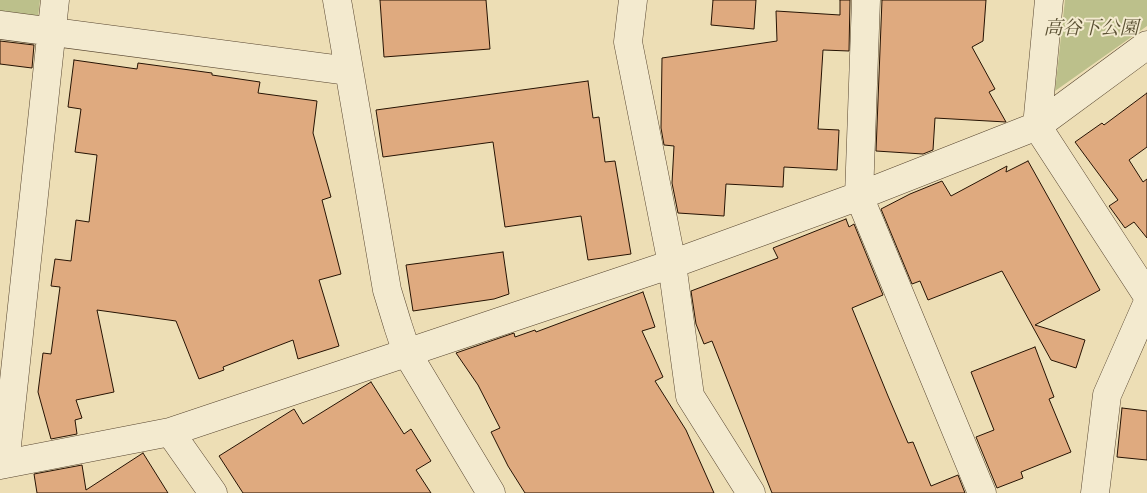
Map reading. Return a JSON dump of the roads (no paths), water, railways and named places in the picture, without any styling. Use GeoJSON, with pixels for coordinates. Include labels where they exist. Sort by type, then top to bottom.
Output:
{"type":"FeatureCollection","features":[{"type":"Feature","properties":{"kind":"street"},"geometry":{"type":"LineString","coordinates":[[56,0],[3,465],[170,432],[672,264],[859,196],[1037,126],[1147,45]]}},
{"type":"Feature","properties":{"kind":"street"},"geometry":{"type":"LineString","coordinates":[[337,0],[387,290],[407,352],[491,493]]}},
{"type":"Feature","properties":{"kind":"street"},"geometry":{"type":"LineString","coordinates":[[633,0],[628,42],[672,264],[690,396],[751,493]]}},
{"type":"Feature","properties":{"kind":"street"},"geometry":{"type":"LineString","coordinates":[[866,0],[859,196],[982,493]]}},
{"type":"Feature","properties":{"kind":"street"},"geometry":{"type":"LineString","coordinates":[[1049,0],[1037,126],[1147,295]]}},
{"type":"Feature","properties":{"kind":"street"},"geometry":{"type":"LineString","coordinates":[[0,25],[349,72]]}},
{"type":"Feature","properties":{"kind":"street"},"geometry":{"type":"LineString","coordinates":[[1088,491],[1107,395],[1147,304]]}},
{"type":"Feature","properties":{"kind":"street"},"geometry":{"type":"LineString","coordinates":[[170,432],[213,493]]}},
{"type":"Feature","properties":{"kind":"park label","name":"高谷下公園"},"geometry":{"type":"Point","coordinates":[1091,30]}}]}
